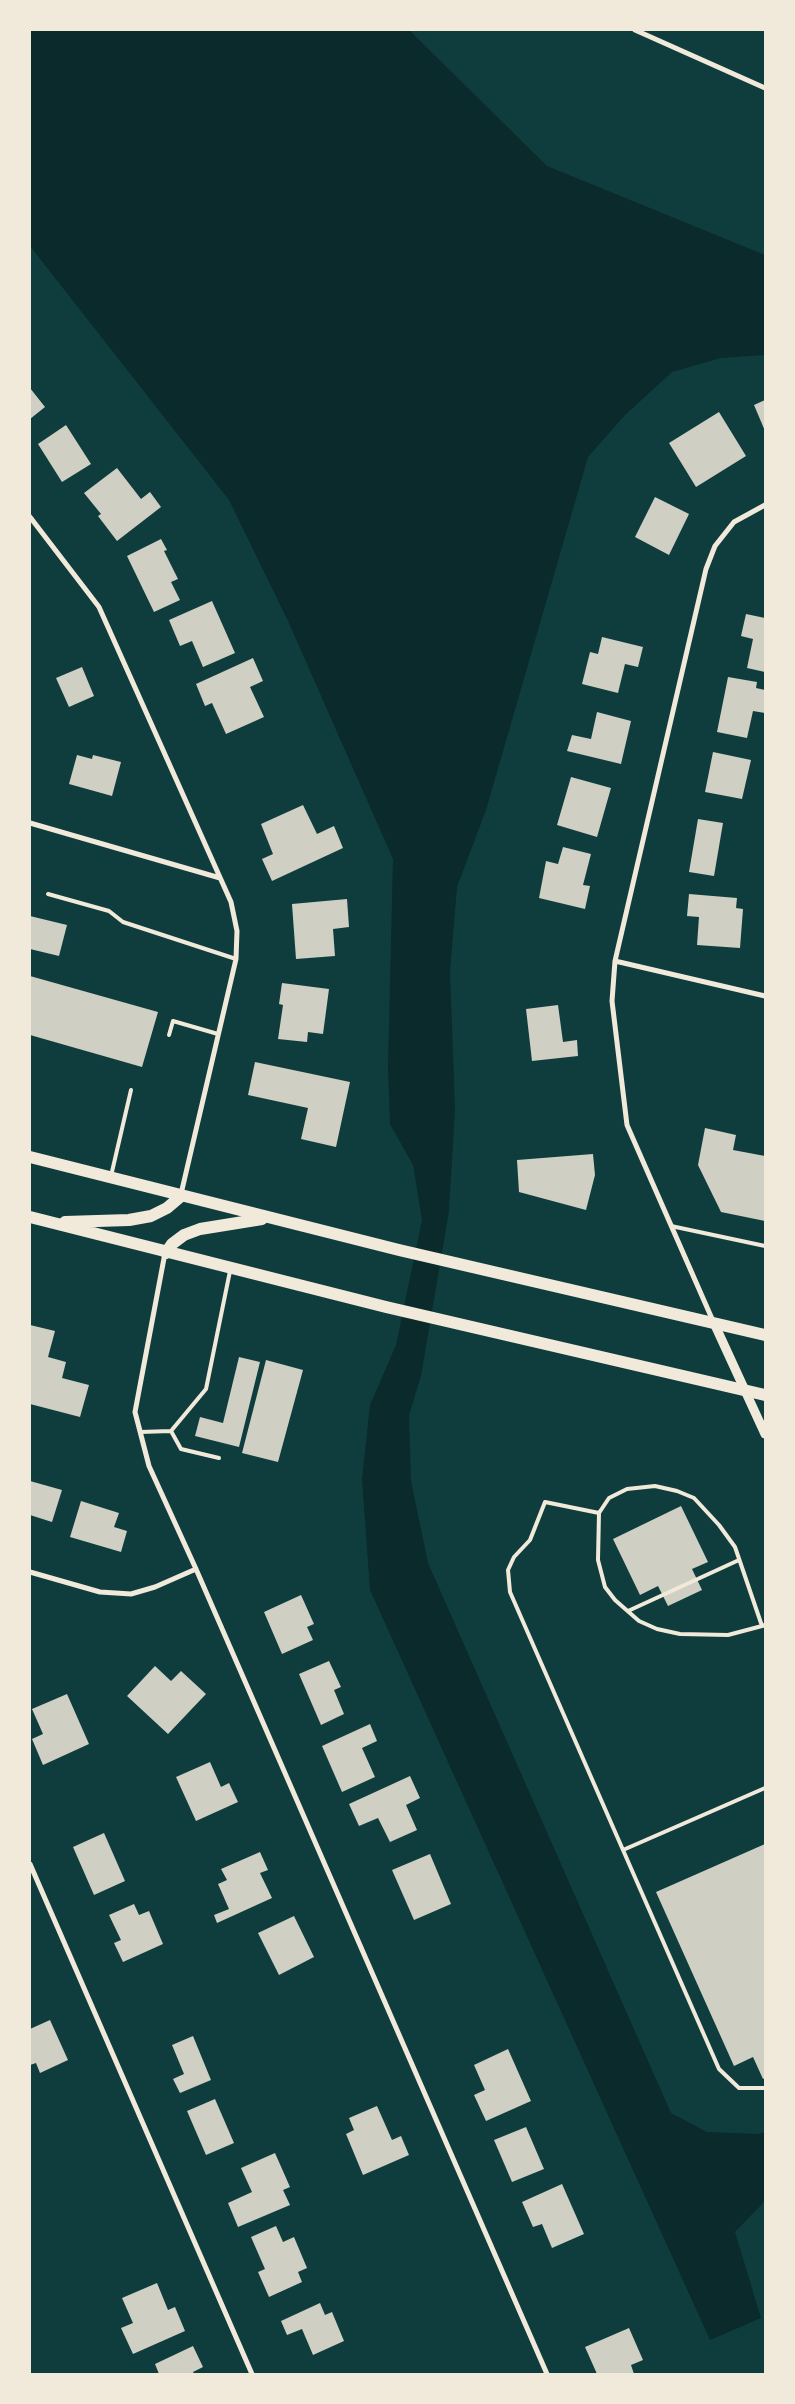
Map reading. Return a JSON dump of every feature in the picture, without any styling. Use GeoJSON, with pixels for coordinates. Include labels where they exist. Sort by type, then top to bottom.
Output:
{"type":"FeatureCollection","features":[{"type":"Feature","properties":{"kind":"main road"},"geometry":{"type":"LineString","coordinates":[[30,1157],[180,1197],[465,1266],[765,1335]]}},
{"type":"Feature","properties":{"kind":"main road"},"geometry":{"type":"LineString","coordinates":[[50,1222],[128,1220],[151,1216],[167,1208],[180,1197]]}},
{"type":"Feature","properties":{"kind":"main road"},"geometry":{"type":"LineString","coordinates":[[30,1217],[166,1253],[452,1323],[765,1395]]}},
{"type":"Feature","properties":{"kind":"main road"},"geometry":{"type":"LineString","coordinates":[[166,1253],[172,1244],[184,1235],[200,1229],[267,1218]]}},
{"type":"Feature","properties":{"kind":"street"},"geometry":{"type":"LineString","coordinates":[[635,30],[765,88]]}},
{"type":"Feature","properties":{"kind":"street"},"geometry":{"type":"LineString","coordinates":[[765,504],[734,522],[715,546],[706,569],[615,961],[612,1001],[627,1125],[765,1434]]}},
{"type":"Feature","properties":{"kind":"street"},"geometry":{"type":"LineString","coordinates":[[30,517],[99,607],[231,902],[237,931],[236,959],[180,1197]]}},
{"type":"Feature","properties":{"kind":"street"},"geometry":{"type":"LineString","coordinates":[[30,823],[220,878]]}},
{"type":"Feature","properties":{"kind":"street"},"geometry":{"type":"LineString","coordinates":[[615,961],[765,996]]}},
{"type":"Feature","properties":{"kind":"street"},"geometry":{"type":"LineString","coordinates":[[166,1253],[135,1412],[149,1466],[196,1569],[547,2374]]}},
{"type":"Feature","properties":{"kind":"street"},"geometry":{"type":"LineString","coordinates":[[30,1572],[100,1592],[131,1594],[155,1587],[196,1569]]}},
{"type":"Feature","properties":{"kind":"street"},"geometry":{"type":"LineString","coordinates":[[30,1864],[252,2374]]}},
{"type":"Feature","properties":{"kind":"lane"},"geometry":{"type":"LineString","coordinates":[[48,894],[109,911],[123,922],[236,959]]}},
{"type":"Feature","properties":{"kind":"lane"},"geometry":{"type":"LineString","coordinates":[[169,1035],[173,1021],[218,1034]]}},
{"type":"Feature","properties":{"kind":"lane"},"geometry":{"type":"LineString","coordinates":[[110,1178],[131,1090]]}},
{"type":"Feature","properties":{"kind":"lane"},"geometry":{"type":"LineString","coordinates":[[671,1226],[765,1246]]}},
{"type":"Feature","properties":{"kind":"lane"},"geometry":{"type":"LineString","coordinates":[[140,1432],[171,1431],[206,1389],[231,1269]]}},
{"type":"Feature","properties":{"kind":"lane"},"geometry":{"type":"LineString","coordinates":[[171,1431],[181,1449],[219,1458]]}},
{"type":"Feature","properties":{"kind":"lane"},"geometry":{"type":"LineString","coordinates":[[655,1486],[678,1491],[694,1498],[719,1525],[735,1547],[739,1560],[763,1626],[728,1635],[680,1634],[658,1629],[639,1621],[604,1587],[598,1560],[599,1513],[608,1498],[627,1489],[655,1486]]}},
{"type":"Feature","properties":{"kind":"lane"},"geometry":{"type":"LineString","coordinates":[[599,1513],[545,1502],[530,1540],[514,1557],[508,1570],[510,1592],[719,2069],[739,2088],[765,2088]]}},
{"type":"Feature","properties":{"kind":"lane"},"geometry":{"type":"LineString","coordinates":[[628,1611],[739,1560]]}},
{"type":"Feature","properties":{"kind":"lane"},"geometry":{"type":"LineString","coordinates":[[623,1850],[765,1788]]}},
{"type":"Feature","properties":{"kind":"water"},"geometry":{"type":"Polygon","coordinates":[[[30,30],[409,30],[547,166],[765,255],[765,355],[721,358],[672,372],[625,415],[588,457],[486,810],[457,887],[450,971],[455,1109],[449,1211],[421,1376],[409,1415],[411,1481],[428,1563],[671,2113],[707,2132],[759,2134],[765,2132],[765,2201],[735,2232],[761,2318],[710,2340],[370,1590],[362,1479],[370,1405],[396,1345],[422,1220],[413,1165],[390,1124],[388,1067],[393,859],[288,621],[229,500],[30,246],[30,30]]]}},
{"type":"Feature","properties":{"kind":"building"},"geometry":{"type":"Polygon","coordinates":[[[30,388],[45,407],[30,419],[30,388]]]}},
{"type":"Feature","properties":{"kind":"building"},"geometry":{"type":"Polygon","coordinates":[[[765,400],[765,431],[754,405],[765,400]]]}},
{"type":"Feature","properties":{"kind":"building"},"geometry":{"type":"Polygon","coordinates":[[[719,412],[746,456],[696,487],[669,443],[719,412]]]}},
{"type":"Feature","properties":{"kind":"building"},"geometry":{"type":"Polygon","coordinates":[[[66,425],[91,464],[62,482],[38,444],[66,425]]]}},
{"type":"Feature","properties":{"kind":"building"},"geometry":{"type":"Polygon","coordinates":[[[117,468],[141,499],[150,492],[161,507],[117,541],[98,516],[101,514],[84,493],[117,468]]]}},
{"type":"Feature","properties":{"kind":"building"},"geometry":{"type":"Polygon","coordinates":[[[655,497],[689,514],[669,555],[635,537],[655,497]]]}},
{"type":"Feature","properties":{"kind":"building"},"geometry":{"type":"Polygon","coordinates":[[[161,539],[167,550],[164,551],[178,579],[171,582],[180,600],[154,612],[127,556],[161,539]]]}},
{"type":"Feature","properties":{"kind":"building"},"geometry":{"type":"Polygon","coordinates":[[[212,601],[235,653],[203,667],[192,641],[180,646],[169,620],[212,601]]]}},
{"type":"Feature","properties":{"kind":"building"},"geometry":{"type":"Polygon","coordinates":[[[746,614],[765,618],[765,672],[747,668],[753,639],[741,636],[746,614]]]}},
{"type":"Feature","properties":{"kind":"building"},"geometry":{"type":"Polygon","coordinates":[[[602,637],[643,647],[638,667],[625,664],[618,693],[582,684],[590,652],[598,654],[602,637]]]}},
{"type":"Feature","properties":{"kind":"building"},"geometry":{"type":"Polygon","coordinates":[[[253,658],[263,681],[250,687],[264,717],[226,734],[212,703],[205,706],[196,684],[253,658]]]}},
{"type":"Feature","properties":{"kind":"building"},"geometry":{"type":"Polygon","coordinates":[[[82,667],[94,696],[69,707],[56,678],[82,667]]]}},
{"type":"Feature","properties":{"kind":"building"},"geometry":{"type":"Polygon","coordinates":[[[728,677],[757,682],[756,688],[765,690],[765,713],[753,711],[747,738],[717,732],[728,677]]]}},
{"type":"Feature","properties":{"kind":"building"},"geometry":{"type":"Polygon","coordinates":[[[597,712],[631,721],[621,764],[567,751],[572,735],[591,739],[597,712]]]}},
{"type":"Feature","properties":{"kind":"building"},"geometry":{"type":"Polygon","coordinates":[[[713,752],[751,760],[742,799],[705,792],[713,752]]]}},
{"type":"Feature","properties":{"kind":"building"},"geometry":{"type":"Polygon","coordinates":[[[77,755],[92,759],[93,755],[121,762],[112,796],[69,784],[77,755]]]}},
{"type":"Feature","properties":{"kind":"building"},"geometry":{"type":"Polygon","coordinates":[[[571,777],[611,788],[597,837],[557,825],[571,777]]]}},
{"type":"Feature","properties":{"kind":"building"},"geometry":{"type":"Polygon","coordinates":[[[303,805],[317,834],[334,826],[343,848],[272,881],[262,859],[273,854],[261,824],[303,805]]]}},
{"type":"Feature","properties":{"kind":"building"},"geometry":{"type":"Polygon","coordinates":[[[698,819],[723,823],[714,876],[689,872],[698,819]]]}},
{"type":"Feature","properties":{"kind":"building"},"geometry":{"type":"Polygon","coordinates":[[[563,847],[591,854],[583,885],[590,886],[585,909],[539,898],[546,861],[558,864],[563,847]]]}},
{"type":"Feature","properties":{"kind":"building"},"geometry":{"type":"Polygon","coordinates":[[[689,894],[737,898],[736,908],[743,909],[740,948],[697,945],[699,917],[687,916],[689,894]]]}},
{"type":"Feature","properties":{"kind":"building"},"geometry":{"type":"Polygon","coordinates":[[[347,899],[349,927],[333,929],[335,956],[296,959],[292,904],[347,899]]]}},
{"type":"Feature","properties":{"kind":"building"},"geometry":{"type":"Polygon","coordinates":[[[30,916],[67,925],[59,956],[30,949],[30,916]]]}},
{"type":"Feature","properties":{"kind":"building"},"geometry":{"type":"Polygon","coordinates":[[[30,976],[158,1012],[142,1067],[30,1035],[30,976]]]}},
{"type":"Feature","properties":{"kind":"building"},"geometry":{"type":"Polygon","coordinates":[[[282,983],[329,989],[323,1034],[308,1032],[307,1042],[278,1039],[283,1005],[279,1004],[282,983]]]}},
{"type":"Feature","properties":{"kind":"building"},"geometry":{"type":"Polygon","coordinates":[[[558,1005],[563,1042],[577,1040],[578,1056],[532,1061],[526,1009],[558,1005]]]}},
{"type":"Feature","properties":{"kind":"building"},"geometry":{"type":"Polygon","coordinates":[[[255,1062],[350,1082],[336,1147],[301,1139],[308,1108],[248,1095],[255,1062]]]}},
{"type":"Feature","properties":{"kind":"building"},"geometry":{"type":"Polygon","coordinates":[[[705,1128],[736,1135],[733,1150],[765,1156],[765,1221],[721,1212],[698,1165],[705,1128]]]}},
{"type":"Feature","properties":{"kind":"building"},"geometry":{"type":"Polygon","coordinates":[[[593,1154],[595,1175],[586,1210],[519,1192],[517,1160],[593,1154]]]}},
{"type":"Feature","properties":{"kind":"building"},"geometry":{"type":"Polygon","coordinates":[[[30,1325],[55,1331],[48,1357],[66,1362],[62,1378],[89,1385],[80,1417],[30,1404],[30,1325]]]}},
{"type":"Feature","properties":{"kind":"building"},"geometry":{"type":"Polygon","coordinates":[[[239,1357],[260,1362],[239,1447],[195,1436],[200,1417],[223,1423],[239,1357]]]}},
{"type":"Feature","properties":{"kind":"building"},"geometry":{"type":"Polygon","coordinates":[[[266,1360],[303,1370],[278,1462],[242,1453],[266,1360]]]}},
{"type":"Feature","properties":{"kind":"building"},"geometry":{"type":"Polygon","coordinates":[[[30,1481],[62,1490],[52,1522],[30,1515],[30,1481]]]}},
{"type":"Feature","properties":{"kind":"building"},"geometry":{"type":"Polygon","coordinates":[[[81,1501],[119,1513],[114,1527],[127,1531],[121,1552],[70,1537],[81,1501]]]}},
{"type":"Feature","properties":{"kind":"building"},"geometry":{"type":"Polygon","coordinates":[[[681,1506],[708,1562],[692,1569],[702,1590],[668,1606],[658,1586],[640,1595],[613,1539],[681,1506]]]}},
{"type":"Feature","properties":{"kind":"building"},"geometry":{"type":"Polygon","coordinates":[[[301,1595],[314,1624],[307,1627],[313,1640],[282,1654],[264,1612],[301,1595]]]}},
{"type":"Feature","properties":{"kind":"building"},"geometry":{"type":"Polygon","coordinates":[[[329,1661],[341,1687],[334,1690],[344,1714],[321,1725],[299,1674],[329,1661]]]}},
{"type":"Feature","properties":{"kind":"building"},"geometry":{"type":"Polygon","coordinates":[[[155,1666],[171,1681],[181,1671],[206,1694],[168,1734],[127,1696],[155,1666]]]}},
{"type":"Feature","properties":{"kind":"building"},"geometry":{"type":"Polygon","coordinates":[[[67,1694],[89,1744],[43,1765],[32,1739],[43,1734],[32,1709],[67,1694]]]}},
{"type":"Feature","properties":{"kind":"building"},"geometry":{"type":"Polygon","coordinates":[[[370,1724],[377,1741],[362,1748],[375,1777],[342,1792],[322,1746],[370,1724]]]}},
{"type":"Feature","properties":{"kind":"building"},"geometry":{"type":"Polygon","coordinates":[[[210,1762],[221,1787],[229,1783],[238,1802],[196,1821],[176,1777],[210,1762]]]}},
{"type":"Feature","properties":{"kind":"building"},"geometry":{"type":"Polygon","coordinates":[[[410,1776],[420,1798],[406,1805],[417,1830],[390,1842],[378,1818],[359,1826],[349,1804],[410,1776]]]}},
{"type":"Feature","properties":{"kind":"building"},"geometry":{"type":"Polygon","coordinates":[[[104,1833],[125,1881],[94,1895],[73,1847],[104,1833]]]}},
{"type":"Feature","properties":{"kind":"building"},"geometry":{"type":"Polygon","coordinates":[[[765,1844],[765,2078],[763,2079],[753,2057],[734,2066],[656,1892],[765,1844]]]}},
{"type":"Feature","properties":{"kind":"building"},"geometry":{"type":"Polygon","coordinates":[[[260,1852],[268,1870],[260,1873],[272,1898],[217,1923],[214,1915],[229,1909],[218,1884],[227,1880],[221,1869],[260,1852]]]}},
{"type":"Feature","properties":{"kind":"building"},"geometry":{"type":"Polygon","coordinates":[[[430,1854],[451,1904],[414,1920],[392,1870],[430,1854]]]}},
{"type":"Feature","properties":{"kind":"building"},"geometry":{"type":"Polygon","coordinates":[[[134,1904],[139,1915],[149,1911],[163,1944],[123,1962],[114,1943],[121,1940],[109,1915],[134,1904]]]}},
{"type":"Feature","properties":{"kind":"building"},"geometry":{"type":"Polygon","coordinates":[[[294,1916],[314,1957],[279,1975],[258,1933],[294,1916]]]}},
{"type":"Feature","properties":{"kind":"building"},"geometry":{"type":"Polygon","coordinates":[[[50,2020],[68,2060],[40,2073],[36,2063],[30,2065],[30,2029],[50,2020]]]}},
{"type":"Feature","properties":{"kind":"building"},"geometry":{"type":"Polygon","coordinates":[[[193,2036],[211,2080],[180,2093],[173,2079],[184,2074],[172,2045],[193,2036]]]}},
{"type":"Feature","properties":{"kind":"building"},"geometry":{"type":"Polygon","coordinates":[[[508,2049],[531,2101],[486,2121],[474,2095],[485,2090],[474,2065],[508,2049]]]}},
{"type":"Feature","properties":{"kind":"building"},"geometry":{"type":"Polygon","coordinates":[[[215,2099],[234,2143],[206,2155],[187,2111],[215,2099]]]}},
{"type":"Feature","properties":{"kind":"building"},"geometry":{"type":"Polygon","coordinates":[[[377,2106],[392,2140],[401,2136],[409,2155],[363,2175],[346,2134],[354,2130],[349,2118],[377,2106]]]}},
{"type":"Feature","properties":{"kind":"building"},"geometry":{"type":"Polygon","coordinates":[[[526,2127],[544,2169],[512,2182],[494,2140],[526,2127]]]}},
{"type":"Feature","properties":{"kind":"building"},"geometry":{"type":"Polygon","coordinates":[[[275,2153],[290,2187],[283,2190],[290,2205],[238,2227],[228,2203],[252,2192],[241,2168],[275,2153]]]}},
{"type":"Feature","properties":{"kind":"building"},"geometry":{"type":"Polygon","coordinates":[[[562,2184],[584,2234],[552,2248],[542,2224],[533,2227],[522,2202],[562,2184]]]}},
{"type":"Feature","properties":{"kind":"building"},"geometry":{"type":"Polygon","coordinates":[[[276,2226],[283,2242],[294,2237],[307,2268],[298,2272],[302,2282],[269,2297],[258,2272],[265,2269],[251,2237],[276,2226]]]}},
{"type":"Feature","properties":{"kind":"building"},"geometry":{"type":"Polygon","coordinates":[[[157,2283],[168,2310],[175,2307],[185,2331],[133,2354],[121,2328],[133,2323],[122,2298],[157,2283]]]}},
{"type":"Feature","properties":{"kind":"building"},"geometry":{"type":"Polygon","coordinates":[[[320,2303],[325,2315],[332,2312],[344,2341],[313,2355],[302,2329],[287,2335],[281,2321],[320,2303]]]}},
{"type":"Feature","properties":{"kind":"building"},"geometry":{"type":"Polygon","coordinates":[[[629,2328],[643,2360],[631,2365],[634,2374],[597,2374],[585,2347],[629,2328]]]}},
{"type":"Feature","properties":{"kind":"building"},"geometry":{"type":"Polygon","coordinates":[[[193,2346],[203,2367],[193,2372],[194,2374],[159,2374],[155,2364],[193,2346]]]}}]}
